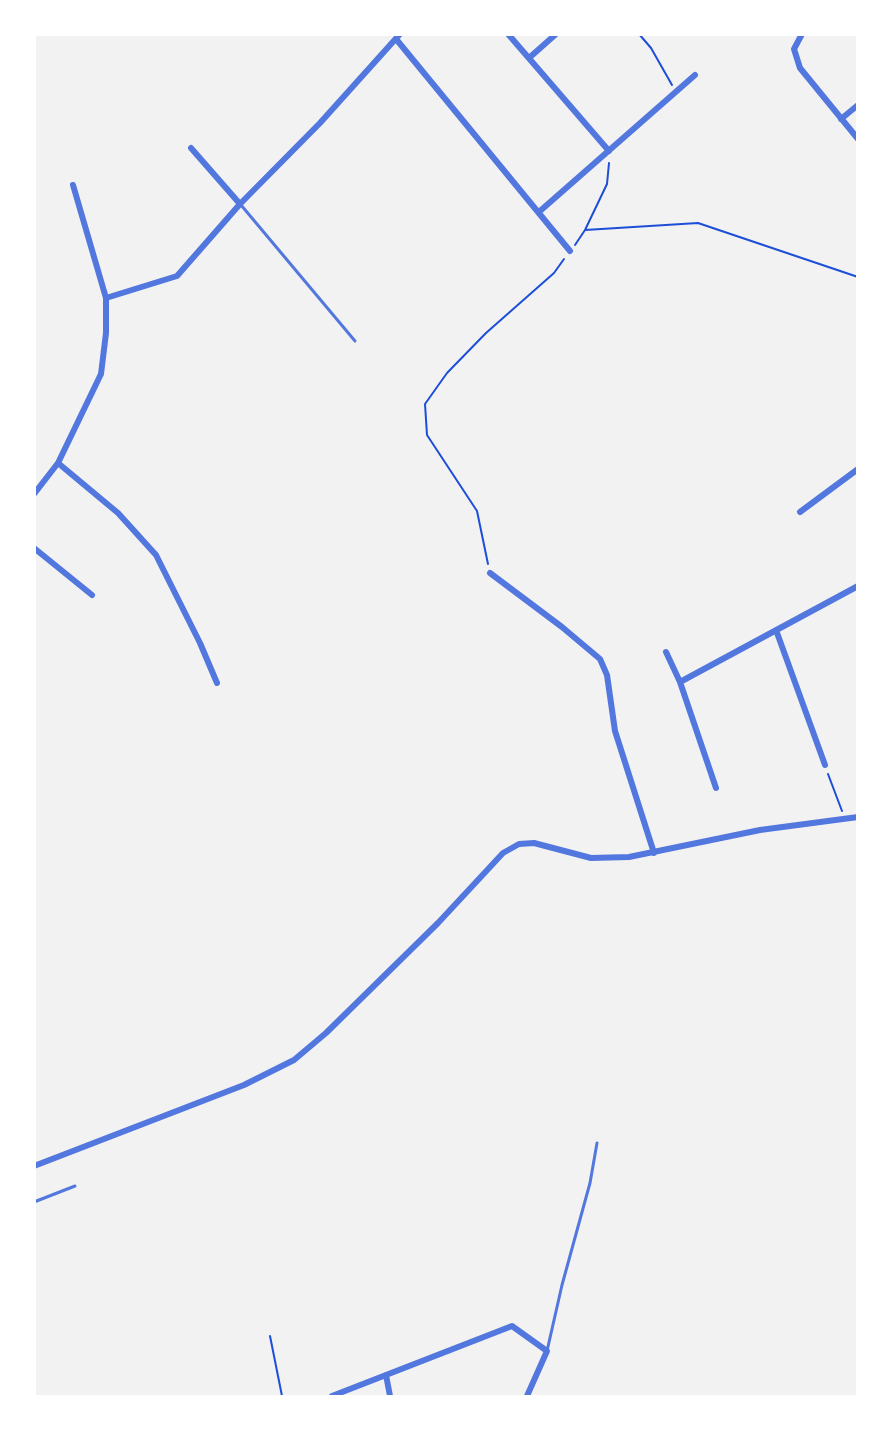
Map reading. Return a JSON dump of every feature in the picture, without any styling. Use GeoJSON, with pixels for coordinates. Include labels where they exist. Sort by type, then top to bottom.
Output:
{"type":"FeatureCollection","features":[{"type":"Feature","properties":{"kind":"street"},"geometry":{"type":"LineString","coordinates":[[508,34],[609,151]]}},
{"type":"Feature","properties":{"kind":"street"},"geometry":{"type":"LineString","coordinates":[[529,58],[556,34]]}},
{"type":"Feature","properties":{"kind":"street"},"geometry":{"type":"LineString","coordinates":[[802,34],[796,43],[796,60],[858,139]]}},
{"type":"Feature","properties":{"kind":"street"},"geometry":{"type":"LineString","coordinates":[[106,298],[177,276],[240,204],[320,123],[398,37],[570,251]]}},
{"type":"Feature","properties":{"kind":"street"},"geometry":{"type":"LineString","coordinates":[[540,211],[695,75]]}},
{"type":"Feature","properties":{"kind":"street"},"geometry":{"type":"LineString","coordinates":[[841,119],[858,105]]}},
{"type":"Feature","properties":{"kind":"street"},"geometry":{"type":"LineString","coordinates":[[191,148],[240,204]]}},
{"type":"Feature","properties":{"kind":"street"},"geometry":{"type":"LineString","coordinates":[[34,494],[58,463],[101,374],[106,333],[106,298],[73,185]]}},
{"type":"Feature","properties":{"kind":"street"},"geometry":{"type":"LineString","coordinates":[[58,463],[118,513],[156,555],[200,643],[217,683]]}},
{"type":"Feature","properties":{"kind":"street"},"geometry":{"type":"LineString","coordinates":[[800,512],[858,470]]}},
{"type":"Feature","properties":{"kind":"street"},"geometry":{"type":"LineString","coordinates":[[34,548],[92,595]]}},
{"type":"Feature","properties":{"kind":"street"},"geometry":{"type":"LineString","coordinates":[[490,573],[562,627],[600,659],[607,675],[615,731],[654,853]]}},
{"type":"Feature","properties":{"kind":"street"},"geometry":{"type":"LineString","coordinates":[[680,682],[858,586]]}},
{"type":"Feature","properties":{"kind":"street"},"geometry":{"type":"LineString","coordinates":[[776,630],[825,765]]}},
{"type":"Feature","properties":{"kind":"street"},"geometry":{"type":"LineString","coordinates":[[666,652],[680,682],[716,788]]}},
{"type":"Feature","properties":{"kind":"street"},"geometry":{"type":"LineString","coordinates":[[34,1166],[244,1085],[294,1060],[333,1027],[510,848],[526,842],[591,858],[603,858],[654,853],[760,830],[858,817]]}},
{"type":"Feature","properties":{"kind":"street"},"geometry":{"type":"LineString","coordinates":[[332,1396],[512,1326],[547,1351],[527,1396]]}},
{"type":"Feature","properties":{"kind":"street"},"geometry":{"type":"LineString","coordinates":[[386,1375],[390,1396]]}},
{"type":"Feature","properties":{"kind":"lane"},"geometry":{"type":"LineString","coordinates":[[240,204],[355,341]]}},
{"type":"Feature","properties":{"kind":"lane"},"geometry":{"type":"LineString","coordinates":[[547,1351],[562,1285],[590,1184],[597,1143]]}},
{"type":"Feature","properties":{"kind":"lane"},"geometry":{"type":"LineString","coordinates":[[34,1203],[75,1186]]}},
{"type":"Feature","properties":{"kind":"path"},"geometry":{"type":"LineString","coordinates":[[639,34],[651,48],[676,92]]}},
{"type":"Feature","properties":{"kind":"path"},"geometry":{"type":"LineString","coordinates":[[490,573],[477,511],[427,435],[424,404],[447,373],[486,333],[554,273],[585,230],[607,184],[609,151]]}},
{"type":"Feature","properties":{"kind":"path"},"geometry":{"type":"LineString","coordinates":[[585,230],[698,223],[858,277]]}},
{"type":"Feature","properties":{"kind":"path"},"geometry":{"type":"LineString","coordinates":[[825,765],[845,819]]}},
{"type":"Feature","properties":{"kind":"path"},"geometry":{"type":"LineString","coordinates":[[270,1336],[282,1396]]}}]}
